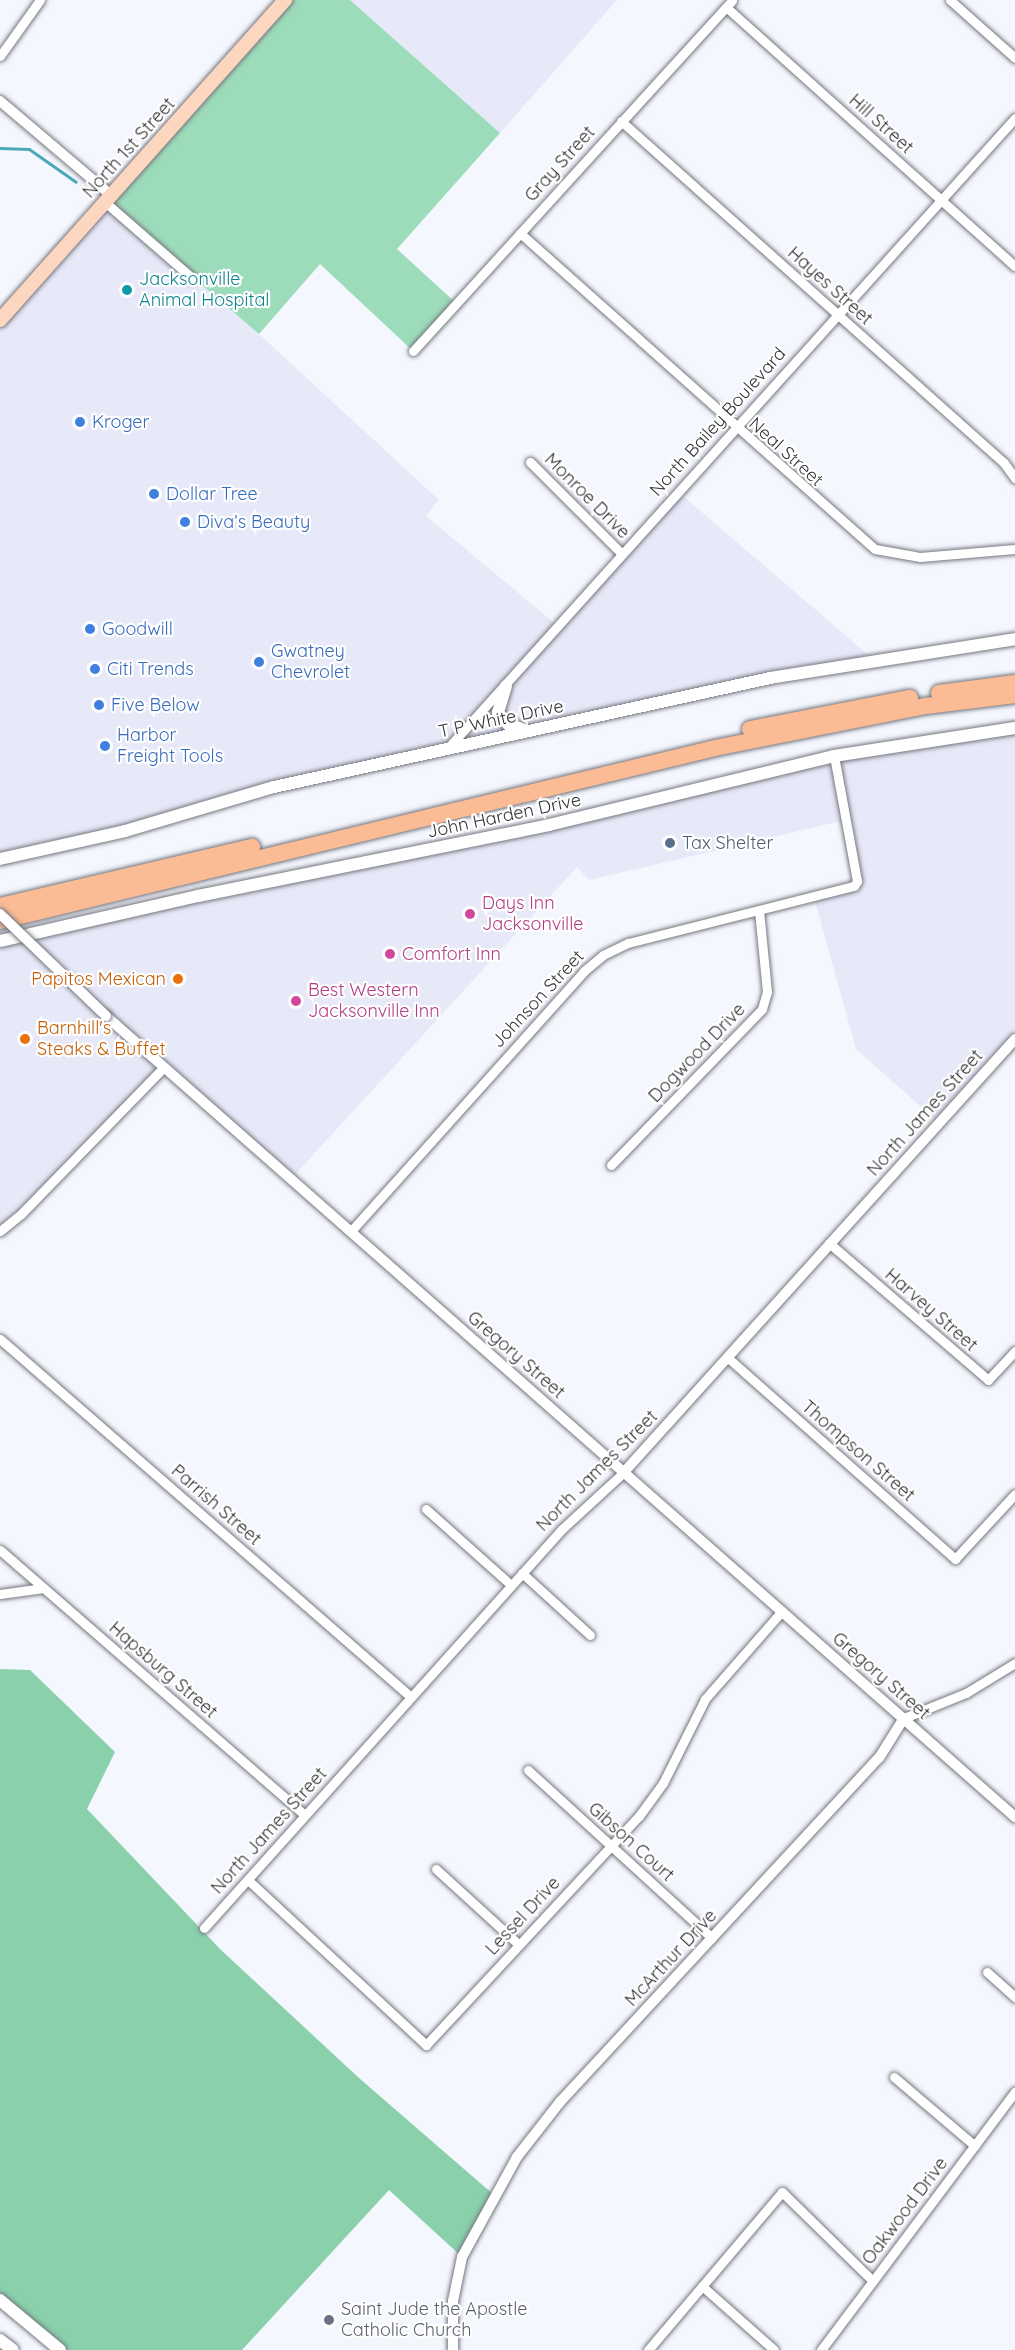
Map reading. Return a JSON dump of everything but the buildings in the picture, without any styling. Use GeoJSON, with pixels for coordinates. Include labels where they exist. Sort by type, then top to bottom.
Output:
{"type":"FeatureCollection","features":[{"type":"Feature","properties":{"kind":"highway"},"geometry":{"type":"LineString","coordinates":[[0,906],[790,720],[1015,683]]}},
{"type":"Feature","properties":{"kind":"highway"},"geometry":{"type":"LineString","coordinates":[[0,921],[715,748],[926,706],[1015,694]]}},
{"type":"Feature","properties":{"kind":"main road","name":"North 1st Street"},"geometry":{"type":"LineString","coordinates":[[0,320],[285,0]]}},
{"type":"Feature","properties":{"kind":"main road","name":"T P White Drive"},"geometry":{"type":"LineString","coordinates":[[0,859],[125,831],[274,787],[770,678],[1015,639]]}},
{"type":"Feature","properties":{"kind":"main road"},"geometry":{"type":"LineString","coordinates":[[506,686],[498,713],[508,724],[529,732]]}},
{"type":"Feature","properties":{"kind":"main road","name":"John Harden Drive"},"geometry":{"type":"LineString","coordinates":[[0,941],[198,896],[549,825],[834,756],[1015,728]]}},
{"type":"Feature","properties":{"kind":"main road"},"geometry":{"type":"LineString","coordinates":[[0,2300],[60,2350]]}},
{"type":"Feature","properties":{"kind":"main road"},"geometry":{"type":"LineString","coordinates":[[0,2340],[13,2350]]}},
{"type":"Feature","properties":{"kind":"street"},"geometry":{"type":"LineString","coordinates":[[0,56],[40,0]]}},
{"type":"Feature","properties":{"kind":"street"},"geometry":{"type":"LineString","coordinates":[[950,0],[1015,58]]}},
{"type":"Feature","properties":{"kind":"street","name":"Gray Street"},"geometry":{"type":"LineString","coordinates":[[413,351],[729,3]]}},
{"type":"Feature","properties":{"kind":"street","name":"Hill Street"},"geometry":{"type":"LineString","coordinates":[[729,3],[1015,266]]}},
{"type":"Feature","properties":{"kind":"street"},"geometry":{"type":"LineString","coordinates":[[0,101],[192,278]]}},
{"type":"Feature","properties":{"kind":"street","name":"North Bailey Boulevard"},"geometry":{"type":"LineString","coordinates":[[446,750],[1015,118]]}},
{"type":"Feature","properties":{"kind":"street","name":"Hayes Street"},"geometry":{"type":"LineString","coordinates":[[621,120],[1004,463],[1015,478]]}},
{"type":"Feature","properties":{"kind":"street","name":"Neal Street"},"geometry":{"type":"LineString","coordinates":[[520,233],[735,428],[875,549],[920,557],[1015,549]]}},
{"type":"Feature","properties":{"kind":"street","name":"Monroe Drive"},"geometry":{"type":"LineString","coordinates":[[530,462],[622,554]]}},
{"type":"Feature","properties":{"kind":"street","name":"Johnson Street"},"geometry":{"type":"LineString","coordinates":[[351,1231],[591,963],[628,943],[854,886],[856,881],[834,756]]}},
{"type":"Feature","properties":{"kind":"street","name":"Dogwood Drive"},"geometry":{"type":"LineString","coordinates":[[611,1165],[762,1009],[767,992],[759,911]]}},
{"type":"Feature","properties":{"kind":"street","name":"Gregory Street"},"geometry":{"type":"LineString","coordinates":[[0,914],[163,1068],[625,1471],[1015,1817]]}},
{"type":"Feature","properties":{"kind":"street","name":"North James Street"},"geometry":{"type":"LineString","coordinates":[[204,1928],[511,1585],[586,1504],[625,1471],[1015,1039]]}},
{"type":"Feature","properties":{"kind":"street"},"geometry":{"type":"LineString","coordinates":[[0,1231],[21,1214],[163,1068]]}},
{"type":"Feature","properties":{"kind":"street","name":"Harvey Street"},"geometry":{"type":"LineString","coordinates":[[830,1243],[988,1380],[1012,1354]]}},
{"type":"Feature","properties":{"kind":"street","name":"Parrish Street"},"geometry":{"type":"LineString","coordinates":[[0,1339],[411,1698]]}},
{"type":"Feature","properties":{"kind":"street","name":"Thompson Street"},"geometry":{"type":"LineString","coordinates":[[727,1357],[955,1559],[1015,1494]]}},
{"type":"Feature","properties":{"kind":"street"},"geometry":{"type":"LineString","coordinates":[[426,1509],[511,1585]]}},
{"type":"Feature","properties":{"kind":"street","name":"Hapsburg Street"},"geometry":{"type":"LineString","coordinates":[[0,1550],[305,1815]]}},
{"type":"Feature","properties":{"kind":"street"},"geometry":{"type":"LineString","coordinates":[[522,1573],[590,1635]]}},
{"type":"Feature","properties":{"kind":"street"},"geometry":{"type":"LineString","coordinates":[[0,1594],[44,1588]]}},
{"type":"Feature","properties":{"kind":"street","name":"Lessel Drive"},"geometry":{"type":"LineString","coordinates":[[248,1881],[426,2045],[611,1846],[663,1783],[705,1700],[782,1611]]}},
{"type":"Feature","properties":{"kind":"street"},"geometry":{"type":"LineString","coordinates":[[904,1718],[966,1693],[1015,1663]]}},
{"type":"Feature","properties":{"kind":"street","name":"McArthur Drive"},"geometry":{"type":"LineString","coordinates":[[453,2350],[453,2301],[462,2257],[517,2157],[561,2102],[879,1758],[904,1718]]}},
{"type":"Feature","properties":{"kind":"street","name":"Gibson Court"},"geometry":{"type":"LineString","coordinates":[[528,1770],[712,1938]]}},
{"type":"Feature","properties":{"kind":"street"},"geometry":{"type":"LineString","coordinates":[[436,1869],[518,1944]]}},
{"type":"Feature","properties":{"kind":"street"},"geometry":{"type":"LineString","coordinates":[[987,1972],[1015,1997]]}},
{"type":"Feature","properties":{"kind":"street"},"geometry":{"type":"LineString","coordinates":[[894,2077],[975,2146]]}},
{"type":"Feature","properties":{"kind":"street","name":"Oakwood Drive"},"geometry":{"type":"LineString","coordinates":[[821,2350],[1015,2092]]}},
{"type":"Feature","properties":{"kind":"street"},"geometry":{"type":"LineString","coordinates":[[648,2350],[782,2192],[873,2281]]}},
{"type":"Feature","properties":{"kind":"street"},"geometry":{"type":"LineString","coordinates":[[702,2286],[774,2350]]}},
{"type":"Feature","properties":{"kind":"shaded area"},"geometry":{"type":"Polygon","coordinates":[[[350,0],[617,0],[500,133],[350,0]]]}},
{"type":"Feature","properties":{"kind":"shaded area"},"geometry":{"type":"Polygon","coordinates":[[[105,202],[259,334],[439,500],[426,516],[558,626],[677,491],[873,659],[470,743],[0,859],[0,321],[105,202]]]}},
{"type":"Feature","properties":{"kind":"shaded area"},"geometry":{"type":"Polygon","coordinates":[[[1015,728],[1015,1039],[939,1123],[856,1049],[814,898],[854,886],[846,820],[589,880],[577,867],[291,1179],[162,1068],[0,1231],[0,941],[791,766],[1015,728]]]}},
{"type":"Feature","properties":{"kind":"green space"},"geometry":{"type":"Polygon","coordinates":[[[285,0],[350,0],[500,133],[397,249],[456,303],[413,351],[320,264],[259,334],[105,202],[285,0]]]}},
{"type":"Feature","properties":{"kind":"green space"},"geometry":{"type":"Polygon","coordinates":[[[0,1669],[30,1670],[115,1752],[87,1809],[220,1949],[359,2078],[494,2195],[462,2257],[389,2190],[242,2350],[60,2350],[0,2300],[0,1669]]]}},
{"type":"Feature","properties":{"kind":"waterway"},"geometry":{"type":"LineString","coordinates":[[0,148],[29,149],[76,182]]}},
{"type":"Feature","properties":{"kind":"place","name":"Jacksonville Animal Hospital"},"geometry":{"type":"Point","coordinates":[127,290]}},
{"type":"Feature","properties":{"kind":"place","name":"Kroger"},"geometry":{"type":"Point","coordinates":[80,422]}},
{"type":"Feature","properties":{"kind":"place","name":"Dollar Tree"},"geometry":{"type":"Point","coordinates":[154,494]}},
{"type":"Feature","properties":{"kind":"place","name":"Diva’s Beauty"},"geometry":{"type":"Point","coordinates":[185,522]}},
{"type":"Feature","properties":{"kind":"place","name":"Goodwill"},"geometry":{"type":"Point","coordinates":[90,629]}},
{"type":"Feature","properties":{"kind":"place","name":"Gwatney Chevrolet"},"geometry":{"type":"Point","coordinates":[259,662]}},
{"type":"Feature","properties":{"kind":"place","name":"Citi Trends"},"geometry":{"type":"Point","coordinates":[95,669]}},
{"type":"Feature","properties":{"kind":"place","name":"Five Below"},"geometry":{"type":"Point","coordinates":[99,705]}},
{"type":"Feature","properties":{"kind":"place","name":"Harbor Freight Tools"},"geometry":{"type":"Point","coordinates":[105,746]}},
{"type":"Feature","properties":{"kind":"place","name":"Tax Shelter"},"geometry":{"type":"Point","coordinates":[670,843]}},
{"type":"Feature","properties":{"kind":"place","name":"Days Inn Jacksonville"},"geometry":{"type":"Point","coordinates":[470,914]}},
{"type":"Feature","properties":{"kind":"place","name":"Comfort Inn"},"geometry":{"type":"Point","coordinates":[390,954]}},
{"type":"Feature","properties":{"kind":"place","name":"Papitos Mexican"},"geometry":{"type":"Point","coordinates":[178,979]}},
{"type":"Feature","properties":{"kind":"place","name":"Best Western Jacksonville Inn"},"geometry":{"type":"Point","coordinates":[296,1001]}},
{"type":"Feature","properties":{"kind":"place","name":"Barnhill's Steaks & Buffet"},"geometry":{"type":"Point","coordinates":[25,1039]}},
{"type":"Feature","properties":{"kind":"place","name":"Saint Jude the Apostle Catholic Church"},"geometry":{"type":"Point","coordinates":[329,2320]}}]}
